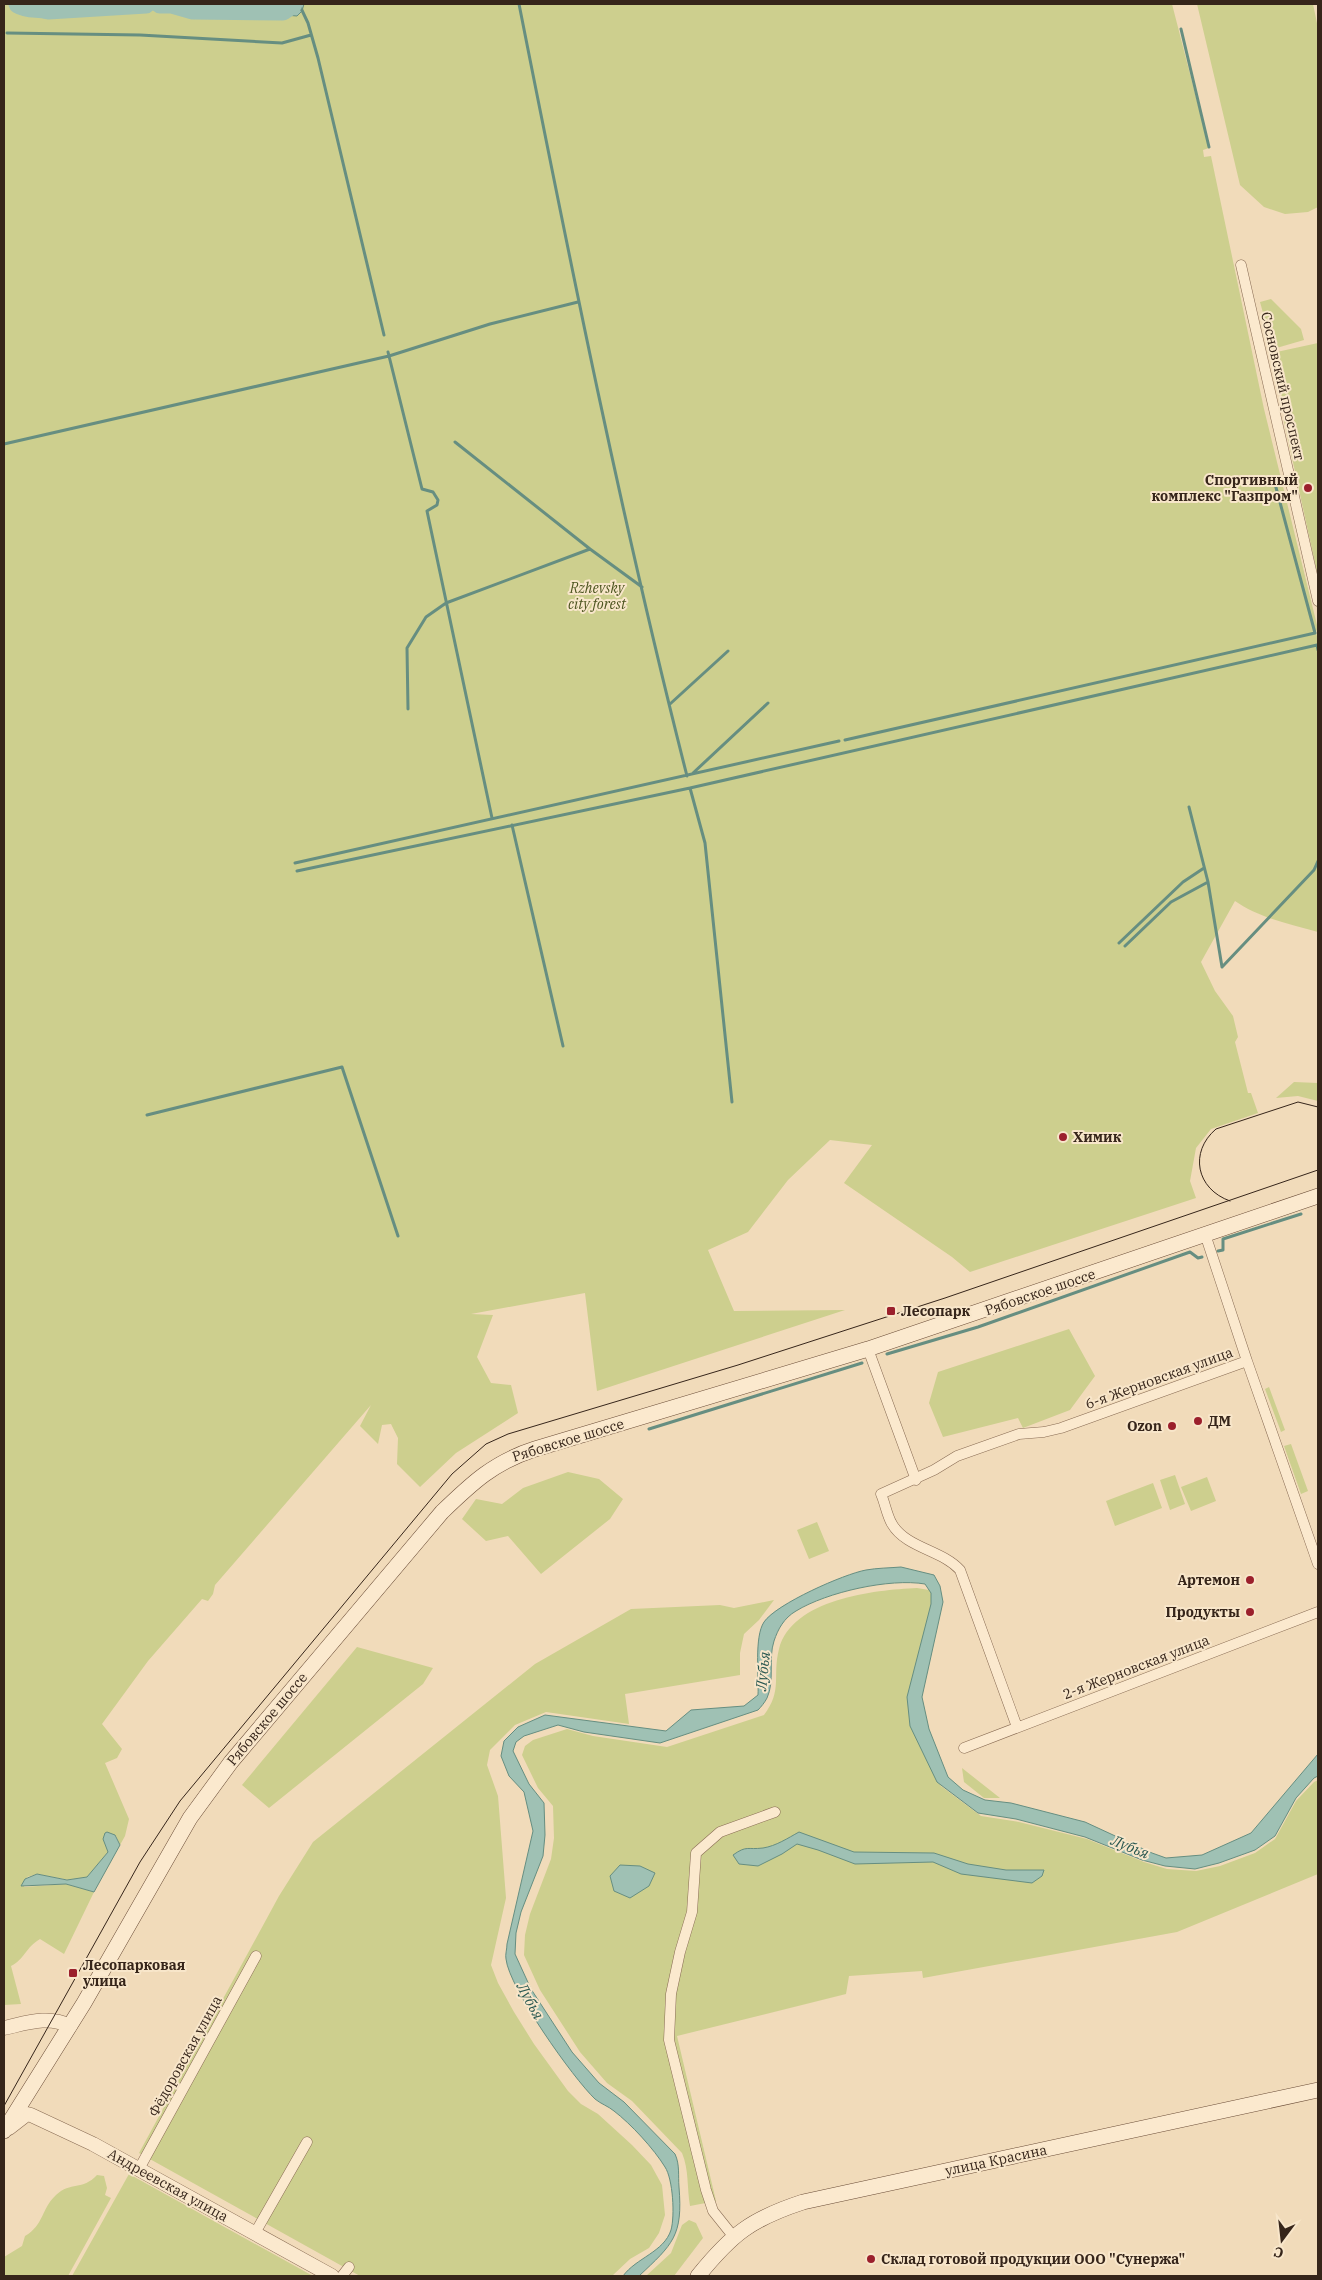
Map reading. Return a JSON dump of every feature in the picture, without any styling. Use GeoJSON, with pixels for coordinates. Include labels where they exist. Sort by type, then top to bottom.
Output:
{"type":"FeatureCollection","features":[{"type":"Feature","properties":{"kind":"main road","name":"Рябовское шоссе"},"geometry":{"type":"LineString","coordinates":[[4,2132],[70,2026],[190,1818],[231,1762],[442,1512],[475,1480],[512,1456],[534,1448],[868,1350],[1318,1196]]}},
{"type":"Feature","properties":{"kind":"main road","name":"улица Красина"},"geometry":{"type":"LineString","coordinates":[[698,2276],[733,2236],[770,2212],[803,2202],[1318,2090]]}},
{"type":"Feature","properties":{"kind":"street","name":"Сосновский проспект"},"geometry":{"type":"LineString","coordinates":[[1241,265],[1318,601]]}},
{"type":"Feature","properties":{"kind":"street"},"geometry":{"type":"LineString","coordinates":[[1205,1234],[1246,1361]]}},
{"type":"Feature","properties":{"kind":"street"},"geometry":{"type":"LineString","coordinates":[[868,1350],[916,1480]]}},
{"type":"Feature","properties":{"kind":"street","name":"6-я Жерновская улица"},"geometry":{"type":"LineString","coordinates":[[1017,1727],[960,1570],[952,1560],[907,1539],[892,1525],[881,1494],[916,1480],[957,1456],[1019,1434],[1044,1432],[1061,1428],[1246,1361],[1318,1564]]}},
{"type":"Feature","properties":{"kind":"street","name":"2-я Жерновская улица"},"geometry":{"type":"LineString","coordinates":[[964,1748],[1318,1612]]}},
{"type":"Feature","properties":{"kind":"street"},"geometry":{"type":"LineString","coordinates":[[733,2236],[714,2211],[706,2190],[669,2040],[671,1994],[680,1952],[692,1912],[696,1853],[720,1832],[775,1812]]}},
{"type":"Feature","properties":{"kind":"street","name":"Фёдоровская улица"},"geometry":{"type":"LineString","coordinates":[[139,2169],[256,1956]]}},
{"type":"Feature","properties":{"kind":"street"},"geometry":{"type":"LineString","coordinates":[[4,2028],[47,2020],[60,2021],[70,2026]]}},
{"type":"Feature","properties":{"kind":"street","name":"Андреевская улица"},"geometry":{"type":"LineString","coordinates":[[4,2132],[20,2118],[27,2114],[32,2115],[139,2169],[332,2276]]}},
{"type":"Feature","properties":{"kind":"street"},"geometry":{"type":"LineString","coordinates":[[255,2233],[307,2142]]}},
{"type":"Feature","properties":{"kind":"street"},"geometry":{"type":"LineString","coordinates":[[342,2276],[349,2268]]}},
{"type":"Feature","properties":{"kind":"green space","name":"Rzhevsky city forest"},"geometry":{"type":"Polygon","coordinates":[[[4,4],[1172,4],[1209,148],[1203,150],[1204,157],[1211,156],[1264,409],[1318,629],[1316,631],[1318,642],[1318,932],[1264,916],[1235,901],[1201,962],[1215,991],[1233,1016],[1238,1037],[1235,1042],[1248,1093],[1251,1093],[1258,1113],[1211,1129],[1196,1148],[1190,1181],[1196,1198],[970,1272],[952,1257],[844,1183],[872,1145],[830,1140],[788,1180],[748,1232],[708,1250],[734,1311],[845,1310],[597,1391],[585,1293],[471,1314],[493,1315],[477,1357],[491,1383],[511,1385],[518,1413],[456,1453],[420,1487],[397,1464],[398,1438],[391,1424],[382,1425],[378,1444],[360,1426],[371,1405],[215,1585],[213,1594],[208,1601],[202,1599],[148,1661],[102,1724],[122,1749],[117,1758],[105,1763],[129,1819],[125,1836],[120,1845],[116,1836],[104,1841],[109,1849],[108,1852],[87,1877],[69,1880],[37,1874],[27,1877],[24,1887],[66,1884],[94,1892],[64,1954],[40,1939],[11,1966],[21,2004],[4,2005],[4,4]]]}},
{"type":"Feature","properties":{"kind":"green space"},"geometry":{"type":"Polygon","coordinates":[[[1197,4],[1313,4],[1318,28],[1318,207],[1308,212],[1285,214],[1264,207],[1240,185],[1197,4]]]}},
{"type":"Feature","properties":{"kind":"green space"},"geometry":{"type":"Polygon","coordinates":[[[1271,299],[1301,329],[1304,340],[1273,349],[1260,302],[1271,299]]]}},
{"type":"Feature","properties":{"kind":"green space","name":"Cпортивный комплекс \"Газпром\""},"geometry":{"type":"Polygon","coordinates":[[[1318,343],[1318,577],[1284,421],[1286,417],[1272,353],[1318,343]]]}},
{"type":"Feature","properties":{"kind":"green space"},"geometry":{"type":"Polygon","coordinates":[[[1294,1082],[1318,1083],[1318,1101],[1298,1096],[1276,1098],[1294,1082]]]}},
{"type":"Feature","properties":{"kind":"green space"},"geometry":{"type":"Polygon","coordinates":[[[1069,1329],[1095,1376],[1070,1410],[1023,1428],[1018,1418],[943,1437],[929,1403],[938,1372],[1069,1329]]]}},
{"type":"Feature","properties":{"kind":"green space"},"geometry":{"type":"Polygon","coordinates":[[[1269,1387],[1285,1430],[1281,1432],[1265,1389],[1269,1387]]]}},
{"type":"Feature","properties":{"kind":"green space"},"geometry":{"type":"Polygon","coordinates":[[[1291,1444],[1308,1491],[1301,1494],[1284,1446],[1291,1444]]]}},
{"type":"Feature","properties":{"kind":"green space"},"geometry":{"type":"Polygon","coordinates":[[[568,1472],[599,1479],[623,1499],[610,1519],[541,1574],[508,1536],[486,1541],[462,1519],[476,1499],[502,1504],[523,1488],[568,1472]]]}},
{"type":"Feature","properties":{"kind":"green space"},"geometry":{"type":"Polygon","coordinates":[[[1175,1475],[1185,1504],[1170,1510],[1160,1480],[1175,1475]]]}},
{"type":"Feature","properties":{"kind":"green space"},"geometry":{"type":"Polygon","coordinates":[[[1207,1477],[1216,1501],[1191,1511],[1181,1487],[1207,1477]]]}},
{"type":"Feature","properties":{"kind":"green space"},"geometry":{"type":"Polygon","coordinates":[[[1153,1483],[1162,1508],[1115,1526],[1106,1501],[1153,1483]]]}},
{"type":"Feature","properties":{"kind":"green space"},"geometry":{"type":"Polygon","coordinates":[[[817,1522],[829,1551],[809,1559],[797,1530],[817,1522]]]}},
{"type":"Feature","properties":{"kind":"green space"},"geometry":{"type":"Polygon","coordinates":[[[917,1588],[929,1590],[935,1599],[912,1702],[932,1770],[941,1786],[981,1816],[1019,1822],[1087,1839],[1144,1862],[1167,1869],[1196,1871],[1220,1866],[1255,1853],[1275,1839],[1296,1801],[1318,1780],[1318,1874],[1177,1932],[923,1978],[922,1971],[849,1976],[846,1994],[677,2036],[716,2201],[690,2206],[687,2172],[682,2153],[632,2101],[607,2083],[580,2052],[540,1990],[524,1955],[525,1935],[530,1914],[551,1859],[554,1838],[553,1806],[538,1788],[522,1755],[525,1746],[533,1740],[567,1729],[593,1736],[667,1747],[764,1715],[770,1706],[775,1690],[779,1649],[787,1632],[800,1619],[817,1608],[837,1600],[879,1591],[917,1588]]]}},
{"type":"Feature","properties":{"kind":"green space"},"geometry":{"type":"Polygon","coordinates":[[[774,1600],[759,1620],[744,1634],[740,1653],[740,1675],[625,1694],[629,1724],[546,1712],[515,1725],[490,1750],[487,1765],[498,1796],[506,1898],[491,1965],[498,1983],[514,2012],[534,2044],[568,2091],[581,2104],[598,2114],[651,2165],[662,2185],[665,2215],[659,2233],[649,2248],[630,2259],[612,2276],[360,2276],[139,2153],[279,1896],[313,1842],[535,1664],[631,1609],[720,1605],[734,1608],[774,1600]]]}},
{"type":"Feature","properties":{"kind":"green space"},"geometry":{"type":"Polygon","coordinates":[[[357,1647],[433,1668],[423,1684],[269,1808],[242,1785],[357,1647]]]}},
{"type":"Feature","properties":{"kind":"green space"},"geometry":{"type":"Polygon","coordinates":[[[962,1768],[1000,1798],[984,1798],[964,1782],[962,1768]]]}},
{"type":"Feature","properties":{"kind":"green space"},"geometry":{"type":"Polygon","coordinates":[[[129,2174],[313,2276],[72,2276],[129,2174]]]}},
{"type":"Feature","properties":{"kind":"green space"},"geometry":{"type":"Polygon","coordinates":[[[97,2175],[104,2176],[107,2188],[105,2195],[111,2198],[68,2276],[4,2276],[4,2257],[22,2246],[25,2236],[36,2227],[51,2200],[61,2191],[86,2183],[97,2175]]]}},
{"type":"Feature","properties":{"kind":"green space"},"geometry":{"type":"Polygon","coordinates":[[[689,2220],[696,2223],[703,2238],[674,2276],[646,2276],[671,2253],[682,2225],[689,2220]]]}},
{"type":"Feature","properties":{"kind":"water"},"geometry":{"type":"Polygon","coordinates":[[[281,4],[304,4],[302,11],[297,16],[285,15],[277,10],[281,4]]]}},
{"type":"Feature","properties":{"kind":"water","name":"Лубья"},"geometry":{"type":"Polygon","coordinates":[[[901,1567],[934,1575],[940,1586],[943,1602],[922,1697],[929,1729],[948,1777],[963,1790],[985,1800],[1011,1803],[1085,1822],[1166,1858],[1202,1855],[1251,1833],[1318,1754],[1318,1776],[1296,1798],[1275,1836],[1255,1850],[1219,1863],[1195,1869],[1165,1866],[1142,1860],[1085,1837],[1016,1819],[978,1813],[937,1782],[910,1726],[907,1697],[931,1604],[931,1593],[925,1584],[911,1583],[894,1583],[859,1588],[809,1604],[788,1617],[777,1632],[774,1641],[771,1655],[771,1684],[766,1700],[758,1710],[660,1743],[584,1732],[558,1725],[524,1736],[516,1742],[513,1751],[529,1784],[544,1803],[545,1835],[543,1856],[521,1912],[516,1933],[515,1954],[531,1989],[572,2052],[599,2083],[624,2102],[675,2154],[678,2162],[680,2204],[677,2228],[673,2238],[668,2247],[639,2276],[623,2276],[635,2264],[662,2244],[671,2230],[673,2216],[670,2180],[665,2167],[642,2137],[614,2111],[595,2099],[572,2072],[543,2032],[518,1990],[510,1972],[506,1957],[507,1944],[533,1831],[524,1792],[509,1776],[501,1756],[504,1741],[518,1727],[545,1715],[666,1731],[691,1710],[744,1706],[758,1695],[759,1637],[764,1622],[771,1615],[796,1599],[842,1577],[866,1570],[901,1567]]]}},
{"type":"Feature","properties":{"kind":"water"},"geometry":{"type":"Polygon","coordinates":[[[107,1832],[115,1835],[120,1845],[94,1892],[66,1884],[21,1886],[25,1879],[37,1874],[67,1880],[87,1877],[108,1852],[103,1839],[107,1832]]]}},
{"type":"Feature","properties":{"kind":"water"},"geometry":{"type":"Polygon","coordinates":[[[799,1832],[854,1852],[934,1853],[968,1864],[1006,1870],[1044,1870],[1042,1876],[1032,1883],[961,1874],[933,1862],[855,1864],[797,1844],[758,1866],[739,1864],[733,1855],[744,1849],[773,1846],[799,1832]]]}},
{"type":"Feature","properties":{"kind":"water"},"geometry":{"type":"Polygon","coordinates":[[[620,1865],[640,1866],[655,1873],[649,1886],[630,1898],[614,1891],[610,1876],[620,1865]]]}},
{"type":"Feature","properties":{"kind":"waterway"},"geometry":{"type":"LineString","coordinates":[[18,4],[48,10],[146,4]]}},
{"type":"Feature","properties":{"kind":"waterway"},"geometry":{"type":"LineString","coordinates":[[160,4],[172,4],[193,10],[283,11],[293,4]]}},
{"type":"Feature","properties":{"kind":"waterway"},"geometry":{"type":"LineString","coordinates":[[299,4],[308,23],[318,58],[384,335]]}},
{"type":"Feature","properties":{"kind":"waterway"},"geometry":{"type":"LineString","coordinates":[[519,4],[577,294],[619,488],[687,776]]}},
{"type":"Feature","properties":{"kind":"waterway"},"geometry":{"type":"LineString","coordinates":[[1181,29],[1209,147]]}},
{"type":"Feature","properties":{"kind":"waterway"},"geometry":{"type":"LineString","coordinates":[[7,33],[140,35],[282,43],[311,35]]}},
{"type":"Feature","properties":{"kind":"waterway"},"geometry":{"type":"LineString","coordinates":[[4,444],[389,356],[490,324],[578,302]]}},
{"type":"Feature","properties":{"kind":"waterway"},"geometry":{"type":"LineString","coordinates":[[388,352],[422,489],[433,492],[438,500],[437,505],[427,511],[492,818]]}},
{"type":"Feature","properties":{"kind":"waterway"},"geometry":{"type":"LineString","coordinates":[[455,442],[590,549]]}},
{"type":"Feature","properties":{"kind":"waterway"},"geometry":{"type":"LineString","coordinates":[[845,740],[1315,633],[1274,480]]}},
{"type":"Feature","properties":{"kind":"waterway"},"geometry":{"type":"LineString","coordinates":[[408,709],[407,648],[426,617],[446,603],[590,549],[642,587]]}},
{"type":"Feature","properties":{"kind":"waterway"},"geometry":{"type":"LineString","coordinates":[[297,871],[690,788],[1317,645],[1318,650]]}},
{"type":"Feature","properties":{"kind":"waterway"},"geometry":{"type":"LineString","coordinates":[[670,704],[728,651]]}},
{"type":"Feature","properties":{"kind":"waterway"},"geometry":{"type":"LineString","coordinates":[[692,774],[768,703]]}},
{"type":"Feature","properties":{"kind":"waterway"},"geometry":{"type":"LineString","coordinates":[[295,863],[839,741]]}},
{"type":"Feature","properties":{"kind":"waterway"},"geometry":{"type":"LineString","coordinates":[[690,788],[705,843],[732,1102]]}},
{"type":"Feature","properties":{"kind":"waterway"},"geometry":{"type":"LineString","coordinates":[[1189,807],[1208,882],[1222,967]]}},
{"type":"Feature","properties":{"kind":"waterway"},"geometry":{"type":"LineString","coordinates":[[512,825],[563,1046]]}},
{"type":"Feature","properties":{"kind":"waterway"},"geometry":{"type":"LineString","coordinates":[[1223,966],[1314,870],[1318,861]]}},
{"type":"Feature","properties":{"kind":"waterway"},"geometry":{"type":"LineString","coordinates":[[1119,943],[1183,882],[1204,868]]}},
{"type":"Feature","properties":{"kind":"waterway"},"geometry":{"type":"LineString","coordinates":[[1125,946],[1171,902],[1208,882]]}},
{"type":"Feature","properties":{"kind":"waterway"},"geometry":{"type":"LineString","coordinates":[[147,1115],[342,1067],[398,1236]]}},
{"type":"Feature","properties":{"kind":"waterway"},"geometry":{"type":"LineString","coordinates":[[1218,1251],[1223,1250],[1223,1239],[1301,1214]]}},
{"type":"Feature","properties":{"kind":"waterway"},"geometry":{"type":"LineString","coordinates":[[887,1354],[978,1327],[1190,1252],[1198,1258],[1202,1257]]}},
{"type":"Feature","properties":{"kind":"waterway"},"geometry":{"type":"LineString","coordinates":[[649,1429],[862,1363]]}},
{"type":"Feature","properties":{"kind":"tram line"},"geometry":{"type":"LineString","coordinates":[[1230,1201],[1210,1188],[1200,1169],[1202,1148],[1207,1138],[1216,1129],[1298,1102],[1318,1107]]}},
{"type":"Feature","properties":{"kind":"tram line"},"geometry":{"type":"LineString","coordinates":[[4,2106],[140,1862],[180,1801],[452,1474],[486,1444],[508,1434],[738,1365],[945,1298],[1318,1170]]}},
{"type":"Feature","properties":{"kind":"place","name":"Cпортивный комплекс \"Газпром\""},"geometry":{"type":"Point","coordinates":[1308,488]}},
{"type":"Feature","properties":{"kind":"place","name":"Химик"},"geometry":{"type":"Point","coordinates":[1063,1137]}},
{"type":"Feature","properties":{"kind":"place","name":"Лесопарк"},"geometry":{"type":"Point","coordinates":[891,1311]}},
{"type":"Feature","properties":{"kind":"place","name":"ДМ"},"geometry":{"type":"Point","coordinates":[1198,1421]}},
{"type":"Feature","properties":{"kind":"place","name":"Ozon"},"geometry":{"type":"Point","coordinates":[1172,1426]}},
{"type":"Feature","properties":{"kind":"place","name":"Артемон"},"geometry":{"type":"Point","coordinates":[1250,1580]}},
{"type":"Feature","properties":{"kind":"place","name":"Продукты"},"geometry":{"type":"Point","coordinates":[1250,1612]}},
{"type":"Feature","properties":{"kind":"place","name":"Лесопарковая улица"},"geometry":{"type":"Point","coordinates":[73,1973]}},
{"type":"Feature","properties":{"kind":"place","name":"Склад готовой продукции ООО \"Сунержа\""},"geometry":{"type":"Point","coordinates":[871,2259]}}]}
